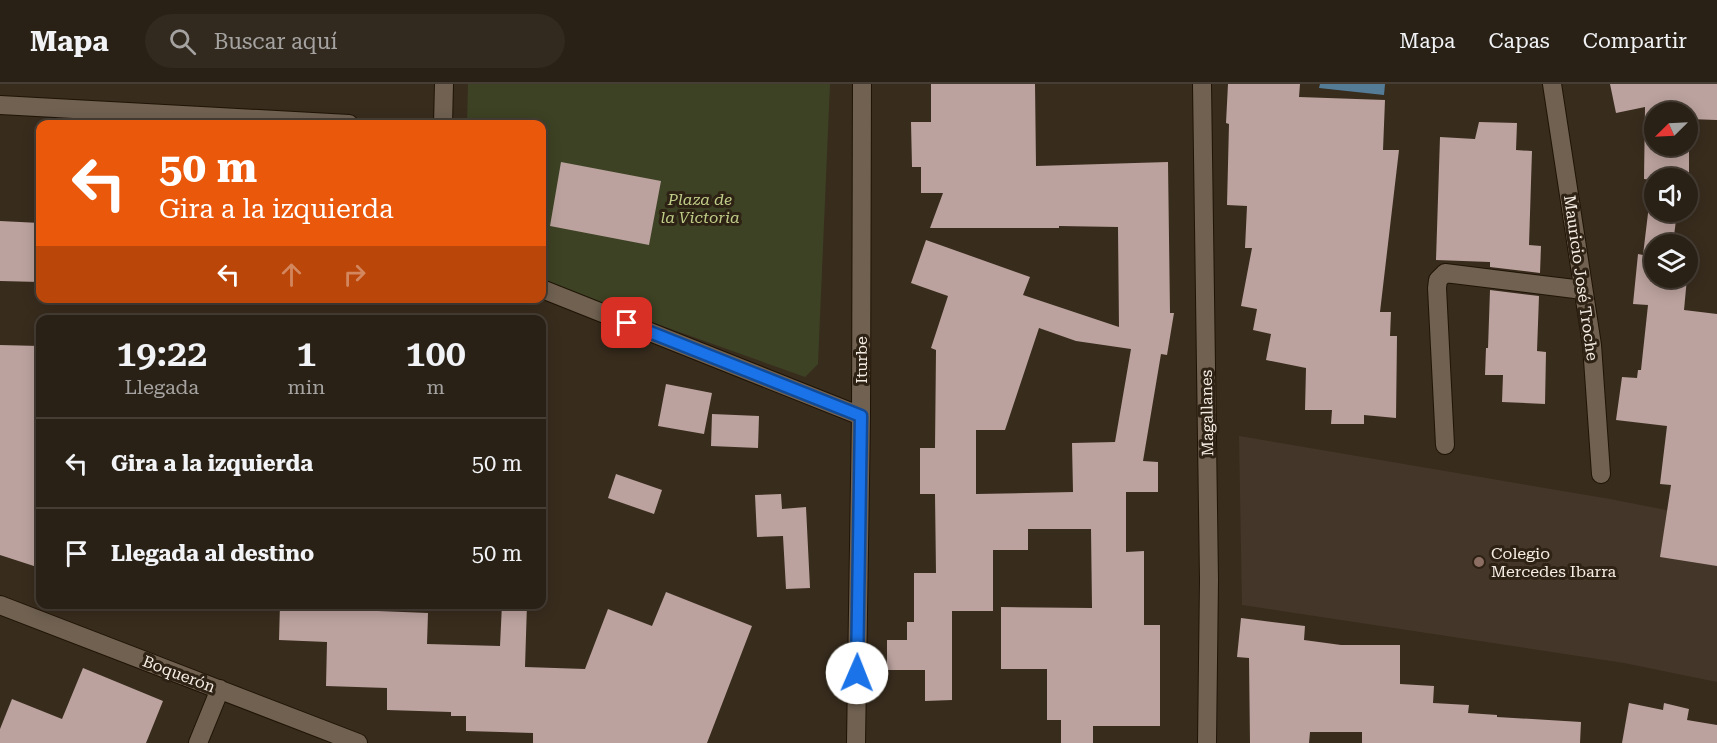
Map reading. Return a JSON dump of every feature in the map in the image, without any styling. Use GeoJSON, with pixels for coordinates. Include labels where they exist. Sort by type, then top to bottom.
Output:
{"type":"FeatureCollection","features":[{"type":"Feature","properties":{"kind":"street"},"geometry":{"type":"LineString","coordinates":[[443,120],[444,84]]}},
{"type":"Feature","properties":{"kind":"street","name":"Iturbe"},"geometry":{"type":"LineString","coordinates":[[856,743],[861,416],[862,84]]}},
{"type":"Feature","properties":{"kind":"street","name":"Magallanes"},"geometry":{"type":"LineString","coordinates":[[1202,84],[1209,580],[1208,743]]}},
{"type":"Feature","properties":{"kind":"street","name":"Mauricio José Troche"},"geometry":{"type":"LineString","coordinates":[[1552,84],[1592,345],[1601,474]]}},
{"type":"Feature","properties":{"kind":"street"},"geometry":{"type":"LineString","coordinates":[[0,105],[276,120]]}},
{"type":"Feature","properties":{"kind":"street"},"geometry":{"type":"LineString","coordinates":[[1445,446],[1438,280],[1445,273],[1583,290]]}},
{"type":"Feature","properties":{"kind":"street"},"geometry":{"type":"LineString","coordinates":[[546,291],[861,416]]}},
{"type":"Feature","properties":{"kind":"street","name":"Boquerón"},"geometry":{"type":"LineString","coordinates":[[0,605],[358,743]]}},
{"type":"Feature","properties":{"kind":"street"},"geometry":{"type":"LineString","coordinates":[[198,743],[220,689]]}},
{"type":"Feature","properties":{"kind":"shaded area","name":"Colegio Mercedes Ibarra"},"geometry":{"type":"Polygon","coordinates":[[[1239,436],[1610,499],[1717,520],[1717,682],[1624,663],[1242,605],[1239,436]]]}},
{"type":"Feature","properties":{"kind":"green space","name":"Plaza de la Victoria"},"geometry":{"type":"Polygon","coordinates":[[[468,84],[830,84],[818,364],[805,377],[546,284],[546,120],[467,120],[468,84]]]}},
{"type":"Feature","properties":{"kind":"water"},"geometry":{"type":"Polygon","coordinates":[[[1320,84],[1385,84],[1384,95],[1319,88],[1320,84]]]}},
{"type":"Feature","properties":{"kind":"building"},"geometry":{"type":"Polygon","coordinates":[[[931,84],[1035,84],[1036,166],[1168,162],[1170,313],[1174,313],[1167,355],[1161,354],[1143,461],[1158,462],[1158,492],[1126,492],[1126,552],[1144,551],[1144,625],[1160,625],[1160,726],[1093,726],[1093,743],[1061,743],[1061,720],[1047,720],[1047,669],[1001,669],[1001,607],[1092,608],[1091,529],[1028,529],[1028,550],[993,550],[993,611],[952,611],[952,700],[925,701],[925,670],[887,670],[887,640],[907,640],[907,622],[914,622],[914,573],[936,573],[935,494],[920,494],[920,448],[935,448],[936,350],[931,348],[948,296],[911,283],[926,240],[1030,277],[1023,295],[1119,327],[1118,227],[930,228],[943,193],[921,193],[921,167],[912,167],[911,122],[931,122],[931,84]],[[1039,328],[1005,430],[976,430],[976,494],[1073,492],[1072,443],[1115,442],[1131,349],[1076,341],[1039,328]]]}},
{"type":"Feature","properties":{"kind":"building"},"geometry":{"type":"Polygon","coordinates":[[[1228,84],[1300,84],[1299,97],[1385,100],[1383,150],[1399,150],[1380,312],[1391,312],[1390,336],[1397,336],[1396,418],[1364,415],[1364,424],[1331,424],[1332,410],[1305,410],[1306,368],[1266,360],[1271,334],[1253,330],[1257,309],[1241,306],[1252,248],[1245,248],[1247,206],[1227,205],[1228,84]]]}},
{"type":"Feature","properties":{"kind":"building"},"geometry":{"type":"Polygon","coordinates":[[[1610,84],[1717,84],[1717,120],[1698,119],[1698,102],[1644,102],[1644,107],[1616,113],[1610,84]]]}},
{"type":"Feature","properties":{"kind":"building"},"geometry":{"type":"Polygon","coordinates":[[[1479,122],[1517,123],[1516,150],[1532,151],[1529,245],[1541,246],[1540,273],[1490,267],[1490,262],[1436,260],[1440,137],[1475,139],[1479,122]]]}},
{"type":"Feature","properties":{"kind":"building"},"geometry":{"type":"Polygon","coordinates":[[[1644,156],[1689,156],[1689,168],[1644,168],[1644,156]]]}},
{"type":"Feature","properties":{"kind":"building"},"geometry":{"type":"Polygon","coordinates":[[[561,162],[661,181],[649,245],[550,226],[561,162]]]}},
{"type":"Feature","properties":{"kind":"building"},"geometry":{"type":"Polygon","coordinates":[[[0,221],[36,223],[36,282],[0,281],[0,221]]]}},
{"type":"Feature","properties":{"kind":"building"},"geometry":{"type":"Polygon","coordinates":[[[1647,222],[1676,222],[1674,234],[1646,234],[1647,222]]]}},
{"type":"Feature","properties":{"kind":"building"},"geometry":{"type":"Polygon","coordinates":[[[1644,247],[1644,288],[1686,288],[1684,310],[1717,314],[1717,566],[1660,557],[1671,485],[1660,484],[1667,426],[1616,420],[1622,377],[1637,378],[1638,370],[1641,370],[1648,305],[1633,304],[1638,254],[1643,255],[1644,247]]]}},
{"type":"Feature","properties":{"kind":"building"},"geometry":{"type":"Polygon","coordinates":[[[1490,290],[1539,296],[1537,351],[1546,352],[1545,404],[1502,402],[1503,375],[1485,375],[1490,290]]]}},
{"type":"Feature","properties":{"kind":"building"},"geometry":{"type":"Polygon","coordinates":[[[0,345],[36,346],[36,567],[0,555],[0,345]]]}},
{"type":"Feature","properties":{"kind":"building"},"geometry":{"type":"Polygon","coordinates":[[[666,384],[712,393],[704,434],[658,426],[666,384]]]}},
{"type":"Feature","properties":{"kind":"building"},"geometry":{"type":"Polygon","coordinates":[[[712,414],[759,416],[758,448],[711,446],[712,414]]]}},
{"type":"Feature","properties":{"kind":"building"},"geometry":{"type":"Polygon","coordinates":[[[616,474],[662,490],[654,514],[608,498],[616,474]]]}},
{"type":"Feature","properties":{"kind":"building"},"geometry":{"type":"Polygon","coordinates":[[[781,494],[782,509],[806,507],[810,588],[786,589],[783,536],[757,537],[755,495],[781,494]]]}},
{"type":"Feature","properties":{"kind":"building"},"geometry":{"type":"Polygon","coordinates":[[[666,592],[752,626],[707,743],[533,743],[533,733],[466,731],[466,716],[451,716],[451,712],[387,710],[387,688],[326,686],[327,642],[279,640],[280,609],[378,609],[378,611],[428,613],[427,644],[500,646],[502,609],[527,609],[525,667],[585,669],[608,609],[652,626],[666,592]]]}},
{"type":"Feature","properties":{"kind":"building"},"geometry":{"type":"Polygon","coordinates":[[[1241,618],[1305,626],[1304,640],[1341,645],[1400,645],[1400,684],[1434,686],[1433,703],[1469,705],[1468,713],[1497,715],[1497,717],[1581,722],[1580,743],[1362,743],[1362,732],[1310,732],[1309,743],[1250,743],[1249,658],[1237,657],[1241,618]]]}},
{"type":"Feature","properties":{"kind":"building"},"geometry":{"type":"Polygon","coordinates":[[[83,668],[163,701],[146,743],[0,743],[0,729],[12,699],[62,719],[83,668]]]}},
{"type":"Feature","properties":{"kind":"building"},"geometry":{"type":"Polygon","coordinates":[[[1629,703],[1663,710],[1664,703],[1689,709],[1687,720],[1717,725],[1717,743],[1622,743],[1629,703]]]}},
{"type":"Feature","properties":{"kind":"place","name":"Colegio Mercedes Ibarra"},"geometry":{"type":"Point","coordinates":[1479,562]}},
{"type":"Feature","properties":{"kind":"route"},"geometry":{"type":"LineString","coordinates":[[627,323],[861,416],[857,673]]}}]}
